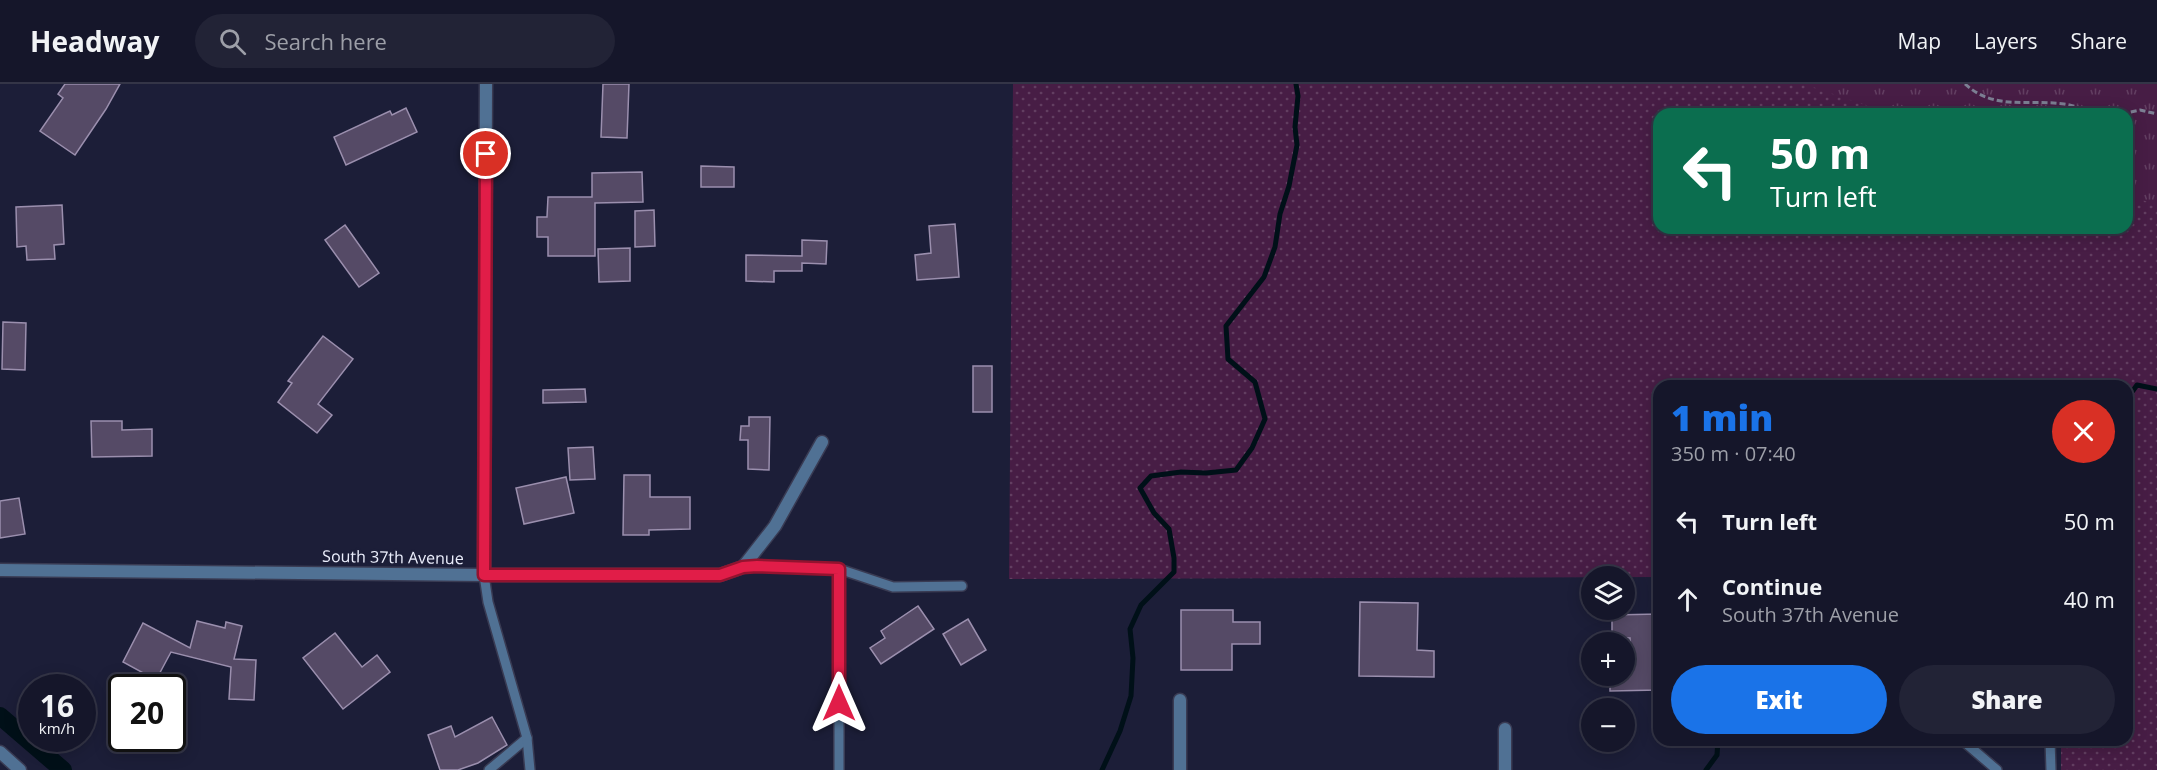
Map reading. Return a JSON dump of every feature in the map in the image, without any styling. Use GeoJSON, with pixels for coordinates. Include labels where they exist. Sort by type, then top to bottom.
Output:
{"type":"FeatureCollection","features":[{"type":"Feature","properties":{"kind":"street"},"geometry":{"type":"LineString","coordinates":[[484,575],[486,84]]}},
{"type":"Feature","properties":{"kind":"street"},"geometry":{"type":"LineString","coordinates":[[743,567],[775,526],[822,442]]}},
{"type":"Feature","properties":{"kind":"street","name":"South 37th Avenue"},"geometry":{"type":"LineString","coordinates":[[0,570],[720,575],[743,567]]}},
{"type":"Feature","properties":{"kind":"street"},"geometry":{"type":"LineString","coordinates":[[1180,700],[1180,770]]}},
{"type":"Feature","properties":{"kind":"street"},"geometry":{"type":"LineString","coordinates":[[1505,729],[1505,770]]}},
{"type":"Feature","properties":{"kind":"street"},"geometry":{"type":"LineString","coordinates":[[0,752],[20,770]]}},
{"type":"Feature","properties":{"kind":"lane"},"geometry":{"type":"LineString","coordinates":[[743,567],[839,569],[893,587],[962,586]]}},
{"type":"Feature","properties":{"kind":"lane"},"geometry":{"type":"LineString","coordinates":[[839,569],[839,770]]}},
{"type":"Feature","properties":{"kind":"lane"},"geometry":{"type":"LineString","coordinates":[[484,575],[488,602],[527,738],[530,770]]}},
{"type":"Feature","properties":{"kind":"lane"},"geometry":{"type":"LineString","coordinates":[[489,770],[527,738]]}},
{"type":"Feature","properties":{"kind":"lane"},"geometry":{"type":"LineString","coordinates":[[1969,746],[1997,770]]}},
{"type":"Feature","properties":{"kind":"lane"},"geometry":{"type":"LineString","coordinates":[[2050,746],[2051,770]]}},
{"type":"Feature","properties":{"kind":"path"},"geometry":{"type":"LineString","coordinates":[[1965,84],[1973,91],[1995,102],[2064,104],[2079,108]]}},
{"type":"Feature","properties":{"kind":"path"},"geometry":{"type":"LineString","coordinates":[[2133,112],[2140,110],[2157,114]]}},
{"type":"Feature","properties":{"kind":"green space"},"geometry":{"type":"Polygon","coordinates":[[[1013,84],[2157,84],[2157,770],[2061,770],[2061,746],[2133,746],[2133,380],[1653,380],[1653,577],[1635,577],[1635,566],[1581,566],[1581,577],[1009,579],[1013,84]]]}},
{"type":"Feature","properties":{"kind":"green space"},"geometry":{"type":"Polygon","coordinates":[[[1804,84],[2157,84],[2157,205],[2133,197],[2133,108],[1874,108],[1804,84]]]}},
{"type":"Feature","properties":{"kind":"building"},"geometry":{"type":"Polygon","coordinates":[[[65,84],[120,84],[75,155],[40,131],[63,98],[58,94],[65,84]]]}},
{"type":"Feature","properties":{"kind":"building"},"geometry":{"type":"Polygon","coordinates":[[[603,84],[629,84],[627,138],[601,137],[603,84]]]}},
{"type":"Feature","properties":{"kind":"building"},"geometry":{"type":"Polygon","coordinates":[[[406,108],[417,132],[346,165],[334,137],[390,111],[392,115],[406,108]]]}},
{"type":"Feature","properties":{"kind":"building"},"geometry":{"type":"Polygon","coordinates":[[[701,166],[734,167],[734,187],[701,187],[701,166]]]}},
{"type":"Feature","properties":{"kind":"building"},"geometry":{"type":"Polygon","coordinates":[[[642,172],[643,202],[595,203],[595,256],[548,256],[548,237],[537,237],[537,217],[547,217],[548,197],[592,197],[592,173],[642,172]]]}},
{"type":"Feature","properties":{"kind":"building"},"geometry":{"type":"Polygon","coordinates":[[[62,205],[64,244],[54,245],[55,259],[27,260],[26,246],[17,247],[16,207],[62,205]]]}},
{"type":"Feature","properties":{"kind":"building"},"geometry":{"type":"Polygon","coordinates":[[[654,210],[655,246],[635,247],[635,211],[654,210]]]}},
{"type":"Feature","properties":{"kind":"building"},"geometry":{"type":"Polygon","coordinates":[[[955,224],[959,277],[917,280],[915,255],[931,253],[929,226],[955,224]]]}},
{"type":"Feature","properties":{"kind":"building"},"geometry":{"type":"Polygon","coordinates":[[[345,225],[379,273],[359,287],[325,240],[345,225]]]}},
{"type":"Feature","properties":{"kind":"building"},"geometry":{"type":"Polygon","coordinates":[[[802,240],[827,241],[826,264],[802,263],[802,271],[774,271],[774,282],[746,281],[746,255],[802,256],[802,240]]]}},
{"type":"Feature","properties":{"kind":"building"},"geometry":{"type":"Polygon","coordinates":[[[630,248],[630,281],[599,282],[598,249],[630,248]]]}},
{"type":"Feature","properties":{"kind":"building"},"geometry":{"type":"Polygon","coordinates":[[[3,322],[26,323],[25,370],[2,369],[3,322]]]}},
{"type":"Feature","properties":{"kind":"building"},"geometry":{"type":"Polygon","coordinates":[[[323,336],[353,359],[318,404],[332,415],[317,433],[278,402],[292,383],[288,381],[323,336]]]}},
{"type":"Feature","properties":{"kind":"building"},"geometry":{"type":"Polygon","coordinates":[[[973,366],[992,366],[992,412],[973,412],[973,366]]]}},
{"type":"Feature","properties":{"kind":"building"},"geometry":{"type":"Polygon","coordinates":[[[585,389],[586,402],[543,403],[543,390],[585,389]]]}},
{"type":"Feature","properties":{"kind":"building"},"geometry":{"type":"Polygon","coordinates":[[[749,417],[770,417],[769,470],[748,469],[748,440],[740,440],[741,426],[749,426],[749,417]]]}},
{"type":"Feature","properties":{"kind":"building"},"geometry":{"type":"Polygon","coordinates":[[[91,421],[122,421],[122,430],[152,429],[152,456],[92,457],[91,421]]]}},
{"type":"Feature","properties":{"kind":"building"},"geometry":{"type":"Polygon","coordinates":[[[593,447],[595,479],[570,480],[568,448],[593,447]]]}},
{"type":"Feature","properties":{"kind":"building"},"geometry":{"type":"Polygon","coordinates":[[[624,475],[650,475],[650,497],[690,497],[690,529],[649,530],[649,535],[623,535],[624,475]]]}},
{"type":"Feature","properties":{"kind":"building"},"geometry":{"type":"Polygon","coordinates":[[[566,477],[574,513],[524,524],[516,488],[566,477]]]}},
{"type":"Feature","properties":{"kind":"building"},"geometry":{"type":"Polygon","coordinates":[[[19,498],[25,534],[0,538],[0,501],[19,498]]]}},
{"type":"Feature","properties":{"kind":"building"},"geometry":{"type":"Polygon","coordinates":[[[1360,602],[1418,603],[1417,650],[1434,651],[1434,677],[1359,676],[1360,602]]]}},
{"type":"Feature","properties":{"kind":"building"},"geometry":{"type":"Polygon","coordinates":[[[918,606],[934,629],[881,664],[870,648],[885,638],[881,631],[918,606]]]}},
{"type":"Feature","properties":{"kind":"building"},"geometry":{"type":"Polygon","coordinates":[[[1181,610],[1233,610],[1233,622],[1260,622],[1260,644],[1232,644],[1232,670],[1181,670],[1181,610]]]}},
{"type":"Feature","properties":{"kind":"building"},"geometry":{"type":"Polygon","coordinates":[[[1653,614],[1653,690],[1610,691],[1610,686],[1635,686],[1635,632],[1612,632],[1612,620],[1635,620],[1635,615],[1653,614]]]}},
{"type":"Feature","properties":{"kind":"building"},"geometry":{"type":"Polygon","coordinates":[[[968,619],[986,650],[961,665],[943,634],[968,619]]]}},
{"type":"Feature","properties":{"kind":"building"},"geometry":{"type":"Polygon","coordinates":[[[197,621],[225,628],[226,622],[242,626],[234,659],[256,660],[254,700],[229,699],[231,667],[171,652],[159,674],[145,674],[123,662],[143,623],[190,648],[197,621]]]}},
{"type":"Feature","properties":{"kind":"building"},"geometry":{"type":"Polygon","coordinates":[[[335,633],[362,667],[377,655],[390,672],[343,709],[303,658],[335,633]]]}},
{"type":"Feature","properties":{"kind":"building"},"geometry":{"type":"Polygon","coordinates":[[[492,717],[507,745],[478,763],[458,770],[440,770],[428,735],[451,726],[455,737],[492,717]]]}},
{"type":"Feature","properties":{"kind":"waterway"},"geometry":{"type":"LineString","coordinates":[[1102,770],[1120,731],[1131,696],[1133,658],[1130,629],[1141,605],[1174,572],[1169,529],[1154,513],[1140,488],[1151,476],[1181,472],[1206,473],[1236,470],[1252,448],[1265,419],[1255,382],[1228,359],[1226,326],[1264,277],[1275,247],[1280,214],[1289,186],[1297,145],[1295,127],[1298,96],[1296,84]]}},
{"type":"Feature","properties":{"kind":"waterway"},"geometry":{"type":"LineString","coordinates":[[2133,391],[2137,385],[2157,389]]}},
{"type":"Feature","properties":{"kind":"waterway"},"geometry":{"type":"LineString","coordinates":[[0,716],[63,770]]}},
{"type":"Feature","properties":{"kind":"waterway"},"geometry":{"type":"LineString","coordinates":[[1706,770],[1717,755],[1718,746]]}},
{"type":"Feature","properties":{"kind":"route"},"geometry":{"type":"LineString","coordinates":[[486,154],[484,575],[720,575],[743,567],[757,566],[839,569],[839,703]]}}]}
